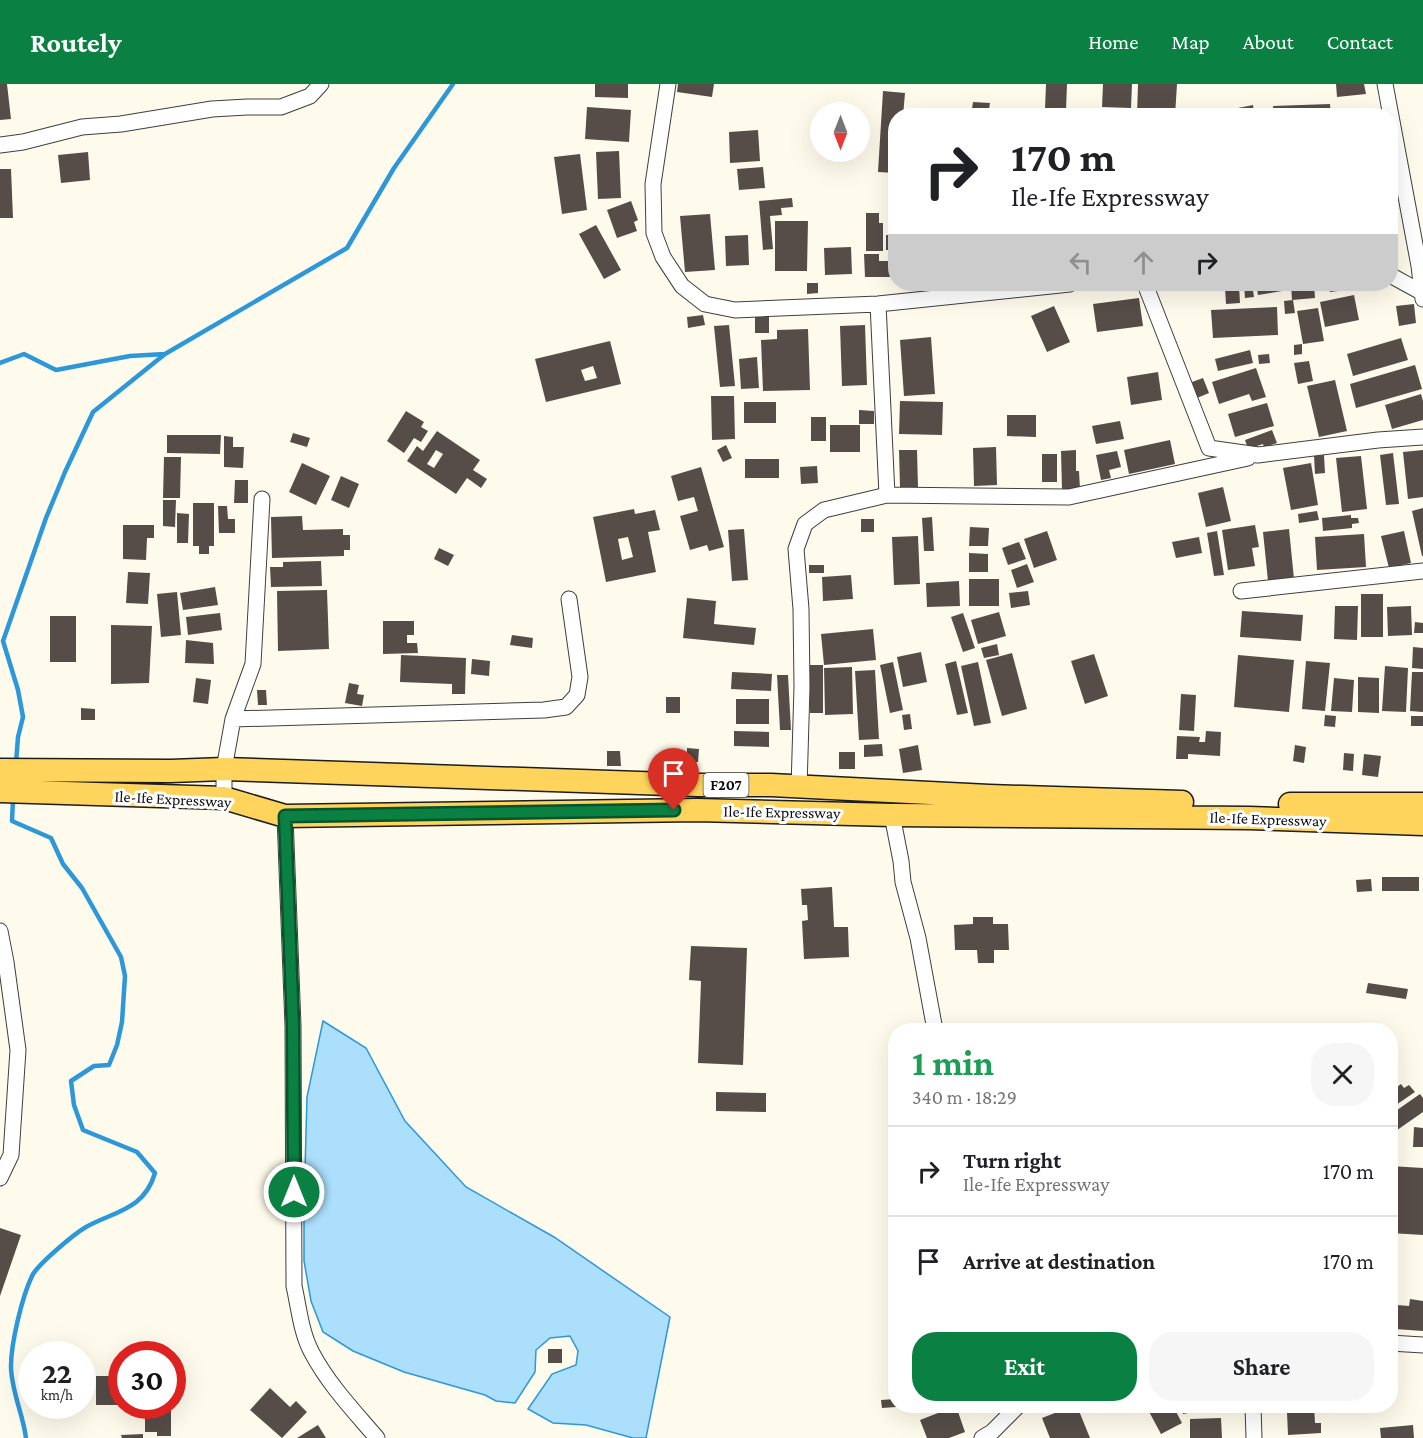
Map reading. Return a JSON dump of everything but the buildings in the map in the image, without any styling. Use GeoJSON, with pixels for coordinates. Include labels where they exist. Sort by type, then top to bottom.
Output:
{"type":"FeatureCollection","features":[{"type":"Feature","properties":{"kind":"main road","name":"Ile-Ife Expressway"},"geometry":{"type":"LineString","coordinates":[[7,783],[29,770],[224,769],[698,785],[771,785],[799,788],[1244,804],[1423,804]]}},
{"type":"Feature","properties":{"kind":"main road"},"geometry":{"type":"LineString","coordinates":[[171,771],[171,797]]}},
{"type":"Feature","properties":{"kind":"main road","name":"Ile-Ife Expressway"},"geometry":{"type":"LineString","coordinates":[[7,783],[171,797],[224,798],[285,816],[697,810],[1249,818],[1423,824]]}},
{"type":"Feature","properties":{"kind":"main road"},"geometry":{"type":"LineString","coordinates":[[697,810],[698,785]]}},
{"type":"Feature","properties":{"kind":"main road"},"geometry":{"type":"LineString","coordinates":[[770,812],[771,785]]}},
{"type":"Feature","properties":{"kind":"street"},"geometry":{"type":"LineString","coordinates":[[0,145],[23,142],[82,127],[121,124],[212,109],[247,106],[281,107],[310,96],[321,84]]}},
{"type":"Feature","properties":{"kind":"street"},"geometry":{"type":"LineString","coordinates":[[668,84],[654,184],[654,233],[663,257],[682,286],[705,304],[735,310],[878,303],[999,291]]}},
{"type":"Feature","properties":{"kind":"street"},"geometry":{"type":"LineString","coordinates":[[1385,84],[1389,108]]}},
{"type":"Feature","properties":{"kind":"street"},"geometry":{"type":"LineString","coordinates":[[1398,154],[1419,266],[1422,295]]}},
{"type":"Feature","properties":{"kind":"street"},"geometry":{"type":"LineString","coordinates":[[1398,280],[1422,295]]}},
{"type":"Feature","properties":{"kind":"street"},"geometry":{"type":"LineString","coordinates":[[1147,291],[1209,448],[1258,455]]}},
{"type":"Feature","properties":{"kind":"street"},"geometry":{"type":"LineString","coordinates":[[878,303],[887,495]]}},
{"type":"Feature","properties":{"kind":"street"},"geometry":{"type":"LineString","coordinates":[[799,788],[801,609],[796,549],[805,524],[824,510],[887,495],[1069,497],[1258,455],[1378,440],[1423,437]]}},
{"type":"Feature","properties":{"kind":"street"},"geometry":{"type":"LineString","coordinates":[[224,798],[224,769],[233,719],[253,664],[262,499]]}},
{"type":"Feature","properties":{"kind":"street"},"geometry":{"type":"LineString","coordinates":[[1241,591],[1423,571]]}},
{"type":"Feature","properties":{"kind":"street"},"geometry":{"type":"LineString","coordinates":[[233,719],[544,710],[566,707],[577,695],[580,677],[569,599]]}},
{"type":"Feature","properties":{"kind":"street"},"geometry":{"type":"LineString","coordinates":[[892,814],[903,882],[918,938],[934,1023]]}},
{"type":"Feature","properties":{"kind":"street"},"geometry":{"type":"LineString","coordinates":[[285,816],[293,1026],[294,1286],[303,1329],[312,1352],[340,1395],[378,1438]]}},
{"type":"Feature","properties":{"kind":"street"},"geometry":{"type":"LineString","coordinates":[[0,931],[18,1050],[11,1155],[0,1178]]}},
{"type":"Feature","properties":{"kind":"street"},"geometry":{"type":"LineString","coordinates":[[1398,1343],[1423,1345]]}},
{"type":"Feature","properties":{"kind":"street"},"geometry":{"type":"LineString","coordinates":[[982,1438],[992,1432],[1011,1413]]}},
{"type":"Feature","properties":{"kind":"street"},"geometry":{"type":"LineString","coordinates":[[1253,1413],[1254,1438]]}},
{"type":"Feature","properties":{"kind":"water"},"geometry":{"type":"Polygon","coordinates":[[[323,1021],[366,1048],[405,1121],[466,1187],[554,1237],[670,1317],[646,1438],[633,1438],[586,1425],[553,1423],[528,1409],[552,1374],[576,1365],[578,1351],[570,1336],[550,1338],[536,1350],[535,1372],[515,1403],[496,1401],[485,1395],[404,1372],[353,1351],[323,1332],[311,1301],[304,1261],[304,1206],[307,1097],[323,1021]]]}},
{"type":"Feature","properties":{"kind":"waterway"},"geometry":{"type":"LineString","coordinates":[[16,763],[18,737],[23,717],[18,690],[3,641],[46,518],[93,412],[165,354],[347,248],[394,168],[453,84]]}},
{"type":"Feature","properties":{"kind":"waterway"},"geometry":{"type":"LineString","coordinates":[[0,363],[24,354],[56,370],[130,356],[165,354]]}},
{"type":"Feature","properties":{"kind":"waterway"},"geometry":{"type":"LineString","coordinates":[[13,799],[12,821],[51,838],[63,864],[82,888],[121,957],[125,976],[122,1022],[117,1045],[109,1065],[94,1066],[71,1081],[74,1105],[83,1130],[137,1152],[155,1173],[144,1195],[136,1202],[80,1231],[48,1258],[32,1276],[18,1320],[11,1366],[26,1438]]}},
{"type":"Feature","properties":{"kind":"route"},"geometry":{"type":"LineString","coordinates":[[294,1192],[293,1026],[285,816],[674,810]]}}]}
